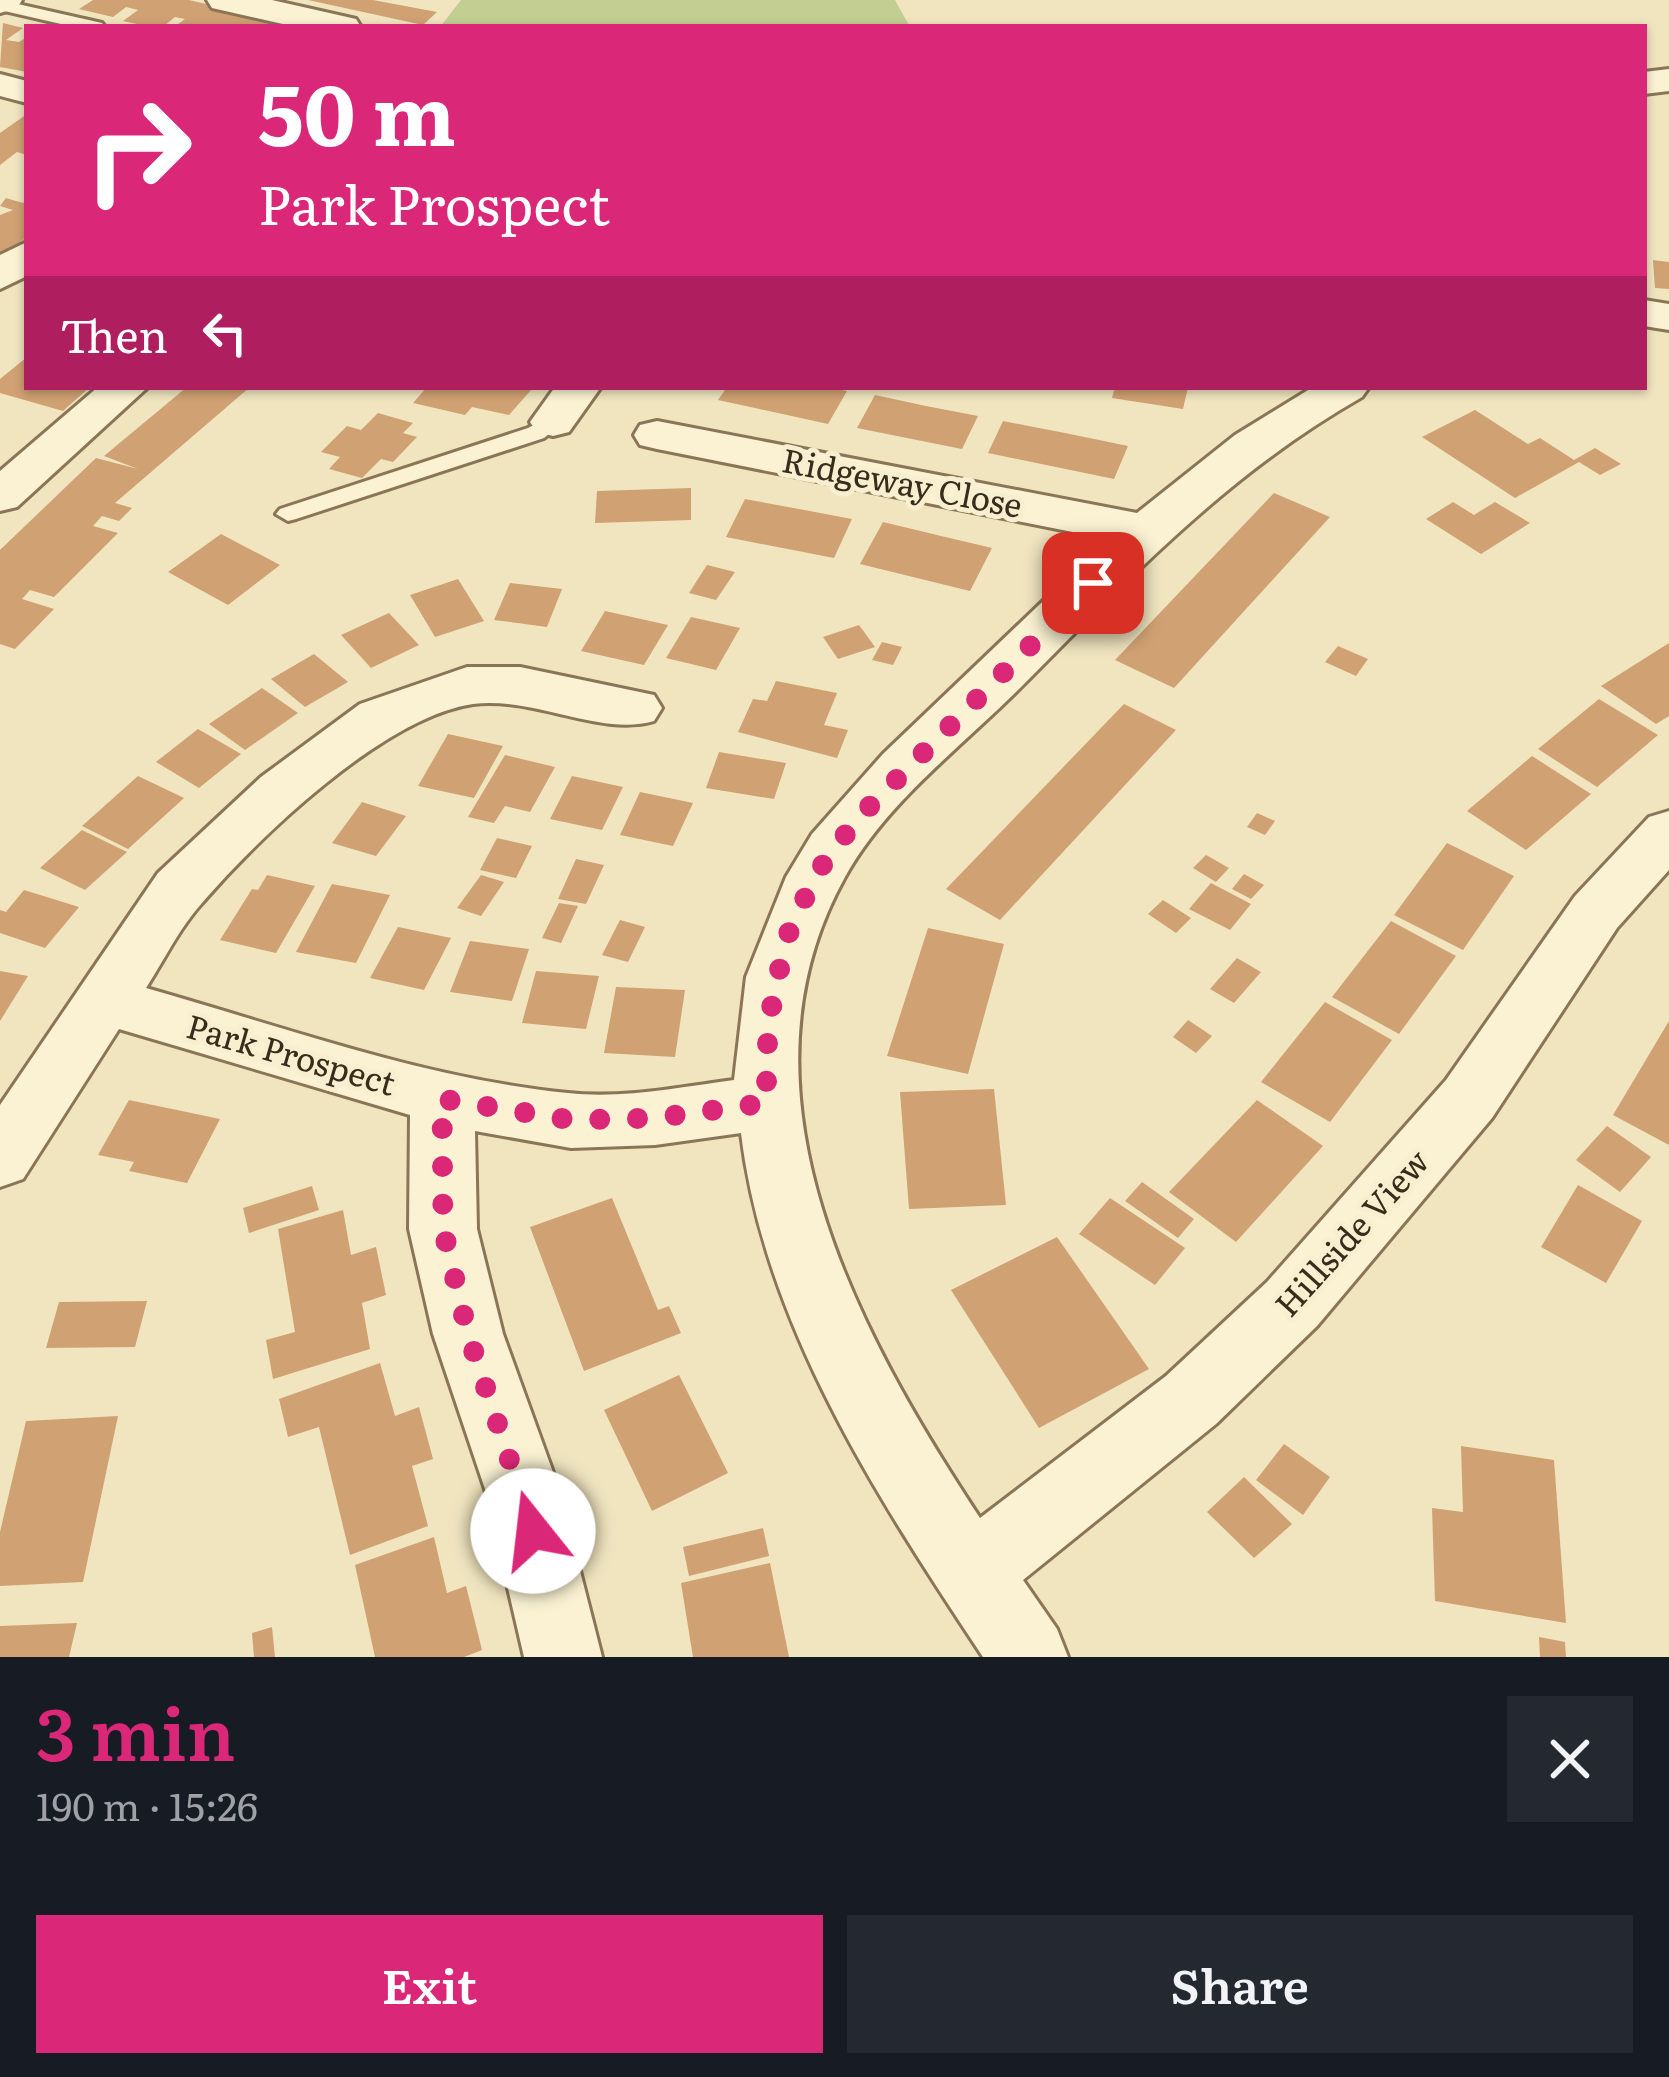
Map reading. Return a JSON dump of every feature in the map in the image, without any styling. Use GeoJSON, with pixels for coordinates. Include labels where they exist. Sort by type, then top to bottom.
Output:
{"type":"FeatureCollection","features":[{"type":"Feature","properties":{"kind":"street"},"geometry":{"type":"LineString","coordinates":[[225,0],[330,24]]}},
{"type":"Feature","properties":{"kind":"street"},"geometry":{"type":"LineString","coordinates":[[0,276],[24,257]]}},
{"type":"Feature","properties":{"kind":"street"},"geometry":{"type":"LineString","coordinates":[[0,496],[122,390]]}},
{"type":"Feature","properties":{"kind":"street"},"geometry":{"type":"LineString","coordinates":[[1029,1657],[884,1440],[836,1339],[794,1232],[771,1131],[768,1024],[786,939],[816,874],[857,819],[1147,531],[1223,464],[1300,411],[1340,390]]}},
{"type":"Feature","properties":{"kind":"street","name":"Ridgeway Close"},"geometry":{"type":"LineString","coordinates":[[657,435],[1147,531]]}},
{"type":"Feature","properties":{"kind":"street"},"geometry":{"type":"LineString","coordinates":[[0,1159],[179,889],[281,791],[379,717],[467,686],[520,685],[635,708]]}},
{"type":"Feature","properties":{"kind":"street","name":"Hillside View"},"geometry":{"type":"LineString","coordinates":[[971,1573],[1191,1400],[1292,1304],[1469,1099],[1596,912],[1669,832]]}},
{"type":"Feature","properties":{"kind":"street","name":"Park Prospect"},"geometry":{"type":"LineString","coordinates":[[103,1000],[442,1099],[571,1120],[655,1118],[771,1131]]}},
{"type":"Feature","properties":{"kind":"street"},"geometry":{"type":"LineString","coordinates":[[442,1099],[443,1229],[468,1334],[522,1490],[563,1657]]}},
{"type":"Feature","properties":{"kind":"lane"},"geometry":{"type":"LineString","coordinates":[[1,3],[84,24]]}},
{"type":"Feature","properties":{"kind":"lane"},"geometry":{"type":"LineString","coordinates":[[288,514],[536,433],[566,404]]}},
{"type":"Feature","properties":{"kind":"green space"},"geometry":{"type":"Polygon","coordinates":[[[461,0],[895,0],[908,24],[442,24],[461,0]]]}},
{"type":"Feature","properties":{"kind":"building"},"geometry":{"type":"Polygon","coordinates":[[[93,0],[189,0],[291,24],[178,24],[185,19],[175,17],[167,24],[137,24],[123,21],[138,10],[126,7],[113,17],[79,9],[93,0]]]}},
{"type":"Feature","properties":{"kind":"building"},"geometry":{"type":"Polygon","coordinates":[[[308,0],[373,0],[437,12],[418,24],[308,0]]]}},
{"type":"Feature","properties":{"kind":"building"},"geometry":{"type":"Polygon","coordinates":[[[3,23],[23,28],[6,40],[24,39],[24,71],[0,67],[3,23]]]}},
{"type":"Feature","properties":{"kind":"building"},"geometry":{"type":"Polygon","coordinates":[[[24,116],[24,154],[17,152],[0,165],[0,133],[24,116]]]}},
{"type":"Feature","properties":{"kind":"building"},"geometry":{"type":"Polygon","coordinates":[[[6,198],[24,202],[24,239],[0,257],[0,215],[13,210],[0,206],[6,198]]]}},
{"type":"Feature","properties":{"kind":"building"},"geometry":{"type":"Polygon","coordinates":[[[1653,260],[1669,262],[1669,289],[1655,288],[1653,260]]]}},
{"type":"Feature","properties":{"kind":"building"},"geometry":{"type":"Polygon","coordinates":[[[24,359],[24,390],[87,390],[63,411],[0,393],[0,379],[24,359]]]}},
{"type":"Feature","properties":{"kind":"building"},"geometry":{"type":"Polygon","coordinates":[[[183,390],[247,390],[115,503],[132,508],[119,521],[102,516],[93,526],[118,533],[54,597],[30,590],[22,599],[54,609],[15,649],[0,644],[0,550],[96,458],[138,469],[104,456],[183,390]]]}},
{"type":"Feature","properties":{"kind":"building"},"geometry":{"type":"Polygon","coordinates":[[[424,390],[531,390],[509,415],[472,407],[465,415],[413,403],[424,390]]]}},
{"type":"Feature","properties":{"kind":"building"},"geometry":{"type":"Polygon","coordinates":[[[725,390],[847,391],[828,424],[718,400],[725,390]]]}},
{"type":"Feature","properties":{"kind":"building"},"geometry":{"type":"Polygon","coordinates":[[[1114,390],[1187,390],[1183,409],[1112,398],[1114,390]]]}},
{"type":"Feature","properties":{"kind":"building"},"geometry":{"type":"Polygon","coordinates":[[[875,395],[978,416],[962,449],[857,428],[875,395]]]}},
{"type":"Feature","properties":{"kind":"building"},"geometry":{"type":"Polygon","coordinates":[[[1475,410],[1528,444],[1540,438],[1574,460],[1595,448],[1621,464],[1600,475],[1579,462],[1515,498],[1422,437],[1475,410]]]}},
{"type":"Feature","properties":{"kind":"building"},"geometry":{"type":"Polygon","coordinates":[[[378,413],[413,423],[403,433],[417,437],[393,462],[381,459],[362,478],[329,469],[340,457],[321,452],[347,426],[361,430],[378,413]]]}},
{"type":"Feature","properties":{"kind":"building"},"geometry":{"type":"Polygon","coordinates":[[[1003,421],[1128,446],[1114,479],[988,453],[1003,421]]]}},
{"type":"Feature","properties":{"kind":"building"},"geometry":{"type":"Polygon","coordinates":[[[691,488],[691,520],[595,523],[597,491],[691,488]]]}},
{"type":"Feature","properties":{"kind":"building"},"geometry":{"type":"Polygon","coordinates":[[[1274,493],[1330,517],[1174,688],[1115,660],[1274,493]]]}},
{"type":"Feature","properties":{"kind":"building"},"geometry":{"type":"Polygon","coordinates":[[[745,499],[852,519],[834,558],[726,537],[745,499]]]}},
{"type":"Feature","properties":{"kind":"building"},"geometry":{"type":"Polygon","coordinates":[[[1453,502],[1474,515],[1495,502],[1530,523],[1481,554],[1426,519],[1453,502]]]}},
{"type":"Feature","properties":{"kind":"building"},"geometry":{"type":"Polygon","coordinates":[[[883,522],[992,548],[970,591],[860,564],[883,522]]]}},
{"type":"Feature","properties":{"kind":"building"},"geometry":{"type":"Polygon","coordinates":[[[221,534],[280,565],[228,605],[168,572],[221,534]]]}},
{"type":"Feature","properties":{"kind":"building"},"geometry":{"type":"Polygon","coordinates":[[[707,565],[735,572],[716,600],[689,593],[707,565]]]}},
{"type":"Feature","properties":{"kind":"building"},"geometry":{"type":"Polygon","coordinates":[[[458,579],[484,621],[435,637],[410,595],[458,579]]]}},
{"type":"Feature","properties":{"kind":"building"},"geometry":{"type":"Polygon","coordinates":[[[510,583],[562,589],[547,627],[494,620],[510,583]]]}},
{"type":"Feature","properties":{"kind":"building"},"geometry":{"type":"Polygon","coordinates":[[[605,611],[668,625],[644,665],[581,651],[605,611]]]}},
{"type":"Feature","properties":{"kind":"building"},"geometry":{"type":"Polygon","coordinates":[[[389,613],[419,645],[371,668],[341,635],[389,613]]]}},
{"type":"Feature","properties":{"kind":"building"},"geometry":{"type":"Polygon","coordinates":[[[691,617],[740,628],[716,670],[666,658],[691,617]]]}},
{"type":"Feature","properties":{"kind":"building"},"geometry":{"type":"Polygon","coordinates":[[[859,625],[875,647],[838,659],[823,637],[859,625]]]}},
{"type":"Feature","properties":{"kind":"building"},"geometry":{"type":"Polygon","coordinates":[[[882,642],[902,647],[893,665],[872,660],[882,642]]]}},
{"type":"Feature","properties":{"kind":"building"},"geometry":{"type":"Polygon","coordinates":[[[1669,643],[1669,716],[1656,724],[1601,686],[1669,643]]]}},
{"type":"Feature","properties":{"kind":"building"},"geometry":{"type":"Polygon","coordinates":[[[1338,646],[1368,659],[1356,676],[1325,662],[1338,646]]]}},
{"type":"Feature","properties":{"kind":"building"},"geometry":{"type":"Polygon","coordinates":[[[314,654],[348,682],[305,707],[271,679],[314,654]]]}},
{"type":"Feature","properties":{"kind":"building"},"geometry":{"type":"Polygon","coordinates":[[[776,681],[837,693],[824,725],[848,730],[837,758],[738,732],[753,699],[767,701],[776,681]]]}},
{"type":"Feature","properties":{"kind":"building"},"geometry":{"type":"Polygon","coordinates":[[[262,688],[298,713],[245,750],[209,724],[262,688]]]}},
{"type":"Feature","properties":{"kind":"building"},"geometry":{"type":"Polygon","coordinates":[[[1599,699],[1658,735],[1597,787],[1538,749],[1599,699]]]}},
{"type":"Feature","properties":{"kind":"building"},"geometry":{"type":"Polygon","coordinates":[[[1124,704],[1176,730],[1000,920],[946,889],[1124,704]]]}},
{"type":"Feature","properties":{"kind":"building"},"geometry":{"type":"Polygon","coordinates":[[[198,729],[241,754],[199,788],[156,762],[198,729]]]}},
{"type":"Feature","properties":{"kind":"building"},"geometry":{"type":"Polygon","coordinates":[[[448,734],[503,746],[474,798],[418,786],[448,734]]]}},
{"type":"Feature","properties":{"kind":"building"},"geometry":{"type":"Polygon","coordinates":[[[719,752],[786,763],[774,799],[706,788],[719,752]]]}},
{"type":"Feature","properties":{"kind":"building"},"geometry":{"type":"Polygon","coordinates":[[[505,755],[555,767],[530,812],[505,806],[494,823],[468,817],[505,755]]]}},
{"type":"Feature","properties":{"kind":"building"},"geometry":{"type":"Polygon","coordinates":[[[1532,756],[1591,794],[1526,850],[1467,811],[1532,756]]]}},
{"type":"Feature","properties":{"kind":"building"},"geometry":{"type":"Polygon","coordinates":[[[138,776],[184,798],[128,849],[82,826],[138,776]]]}},
{"type":"Feature","properties":{"kind":"building"},"geometry":{"type":"Polygon","coordinates":[[[572,776],[623,787],[602,830],[550,819],[572,776]]]}},
{"type":"Feature","properties":{"kind":"building"},"geometry":{"type":"Polygon","coordinates":[[[640,792],[693,803],[673,846],[620,835],[640,792]]]}},
{"type":"Feature","properties":{"kind":"building"},"geometry":{"type":"Polygon","coordinates":[[[362,802],[406,816],[376,856],[332,843],[362,802]]]}},
{"type":"Feature","properties":{"kind":"building"},"geometry":{"type":"Polygon","coordinates":[[[1257,813],[1275,821],[1265,835],[1247,827],[1257,813]]]}},
{"type":"Feature","properties":{"kind":"building"},"geometry":{"type":"Polygon","coordinates":[[[82,830],[127,852],[85,890],[40,868],[82,830]]]}},
{"type":"Feature","properties":{"kind":"building"},"geometry":{"type":"Polygon","coordinates":[[[497,838],[532,846],[516,878],[480,870],[497,838]]]}},
{"type":"Feature","properties":{"kind":"building"},"geometry":{"type":"Polygon","coordinates":[[[1447,843],[1514,876],[1463,950],[1394,915],[1447,843]]]}},
{"type":"Feature","properties":{"kind":"building"},"geometry":{"type":"Polygon","coordinates":[[[1206,855],[1229,868],[1216,882],[1193,868],[1206,855]]]}},
{"type":"Feature","properties":{"kind":"building"},"geometry":{"type":"Polygon","coordinates":[[[576,859],[604,865],[586,904],[558,899],[576,859]]]}},
{"type":"Feature","properties":{"kind":"building"},"geometry":{"type":"Polygon","coordinates":[[[1244,874],[1264,885],[1251,899],[1232,889],[1244,874]]]}},
{"type":"Feature","properties":{"kind":"building"},"geometry":{"type":"Polygon","coordinates":[[[267,875],[315,886],[276,953],[220,940],[252,889],[258,890],[267,875]]]}},
{"type":"Feature","properties":{"kind":"building"},"geometry":{"type":"Polygon","coordinates":[[[481,875],[504,882],[481,916],[457,908],[481,875]]]}},
{"type":"Feature","properties":{"kind":"building"},"geometry":{"type":"Polygon","coordinates":[[[1211,883],[1251,904],[1230,930],[1189,909],[1211,883]]]}},
{"type":"Feature","properties":{"kind":"building"},"geometry":{"type":"Polygon","coordinates":[[[332,884],[390,895],[356,963],[296,952],[332,884]]]}},
{"type":"Feature","properties":{"kind":"building"},"geometry":{"type":"Polygon","coordinates":[[[24,890],[79,907],[45,948],[0,933],[0,910],[6,912],[24,890]]]}},
{"type":"Feature","properties":{"kind":"building"},"geometry":{"type":"Polygon","coordinates":[[[1163,900],[1191,918],[1176,933],[1148,914],[1163,900]]]}},
{"type":"Feature","properties":{"kind":"building"},"geometry":{"type":"Polygon","coordinates":[[[559,903],[578,906],[561,943],[542,938],[559,903]]]}},
{"type":"Feature","properties":{"kind":"building"},"geometry":{"type":"Polygon","coordinates":[[[620,920],[645,927],[628,962],[602,955],[620,920]]]}},
{"type":"Feature","properties":{"kind":"building"},"geometry":{"type":"Polygon","coordinates":[[[1391,921],[1456,956],[1399,1034],[1332,997],[1391,921]]]}},
{"type":"Feature","properties":{"kind":"building"},"geometry":{"type":"Polygon","coordinates":[[[398,927],[451,938],[424,990],[370,978],[398,927]]]}},
{"type":"Feature","properties":{"kind":"building"},"geometry":{"type":"Polygon","coordinates":[[[928,928],[1004,944],[968,1074],[887,1056],[928,928]]]}},
{"type":"Feature","properties":{"kind":"building"},"geometry":{"type":"Polygon","coordinates":[[[470,941],[529,949],[512,1001],[450,992],[470,941]]]}},
{"type":"Feature","properties":{"kind":"building"},"geometry":{"type":"Polygon","coordinates":[[[1237,958],[1261,972],[1234,1003],[1210,989],[1237,958]]]}},
{"type":"Feature","properties":{"kind":"building"},"geometry":{"type":"Polygon","coordinates":[[[0,971],[28,976],[0,1021],[0,971]]]}},
{"type":"Feature","properties":{"kind":"building"},"geometry":{"type":"Polygon","coordinates":[[[536,971],[599,976],[586,1029],[522,1023],[536,971]]]}},
{"type":"Feature","properties":{"kind":"building"},"geometry":{"type":"Polygon","coordinates":[[[616,987],[685,990],[675,1057],[604,1053],[616,987]]]}},
{"type":"Feature","properties":{"kind":"building"},"geometry":{"type":"Polygon","coordinates":[[[1325,1002],[1392,1040],[1330,1122],[1261,1082],[1325,1002]]]}},
{"type":"Feature","properties":{"kind":"building"},"geometry":{"type":"Polygon","coordinates":[[[1188,1020],[1212,1036],[1196,1053],[1173,1037],[1188,1020]]]}},
{"type":"Feature","properties":{"kind":"building"},"geometry":{"type":"Polygon","coordinates":[[[1669,1021],[1669,1145],[1613,1115],[1669,1021]]]}},
{"type":"Feature","properties":{"kind":"building"},"geometry":{"type":"Polygon","coordinates":[[[994,1089],[1006,1205],[909,1209],[900,1092],[994,1089]]]}},
{"type":"Feature","properties":{"kind":"building"},"geometry":{"type":"Polygon","coordinates":[[[129,1100],[220,1119],[187,1183],[129,1171],[134,1162],[98,1155],[129,1100]]]}},
{"type":"Feature","properties":{"kind":"building"},"geometry":{"type":"Polygon","coordinates":[[[1257,1100],[1323,1146],[1236,1242],[1169,1192],[1257,1100]]]}},
{"type":"Feature","properties":{"kind":"building"},"geometry":{"type":"Polygon","coordinates":[[[1607,1126],[1651,1157],[1620,1192],[1576,1160],[1607,1126]]]}},
{"type":"Feature","properties":{"kind":"building"},"geometry":{"type":"Polygon","coordinates":[[[1142,1182],[1194,1219],[1178,1238],[1125,1201],[1142,1182]]]}},
{"type":"Feature","properties":{"kind":"building"},"geometry":{"type":"Polygon","coordinates":[[[1578,1185],[1642,1221],[1606,1283],[1541,1247],[1578,1185]]]}},
{"type":"Feature","properties":{"kind":"building"},"geometry":{"type":"Polygon","coordinates":[[[312,1186],[319,1210],[249,1233],[243,1208],[312,1186]]]}},
{"type":"Feature","properties":{"kind":"building"},"geometry":{"type":"Polygon","coordinates":[[[612,1198],[658,1310],[669,1306],[681,1333],[584,1371],[530,1227],[612,1198]]]}},
{"type":"Feature","properties":{"kind":"building"},"geometry":{"type":"Polygon","coordinates":[[[1110,1198],[1185,1248],[1155,1285],[1079,1234],[1110,1198]]]}},
{"type":"Feature","properties":{"kind":"building"},"geometry":{"type":"Polygon","coordinates":[[[343,1210],[351,1255],[376,1247],[386,1295],[362,1303],[370,1349],[273,1379],[266,1340],[295,1332],[278,1229],[343,1210]]]}},
{"type":"Feature","properties":{"kind":"building"},"geometry":{"type":"Polygon","coordinates":[[[1057,1237],[1149,1369],[1039,1428],[951,1290],[1057,1237]]]}},
{"type":"Feature","properties":{"kind":"building"},"geometry":{"type":"Polygon","coordinates":[[[147,1301],[135,1347],[46,1348],[59,1302],[147,1301]]]}},
{"type":"Feature","properties":{"kind":"building"},"geometry":{"type":"Polygon","coordinates":[[[380,1363],[395,1416],[419,1407],[433,1459],[412,1466],[428,1526],[350,1555],[319,1427],[288,1437],[279,1399],[380,1363]]]}},
{"type":"Feature","properties":{"kind":"building"},"geometry":{"type":"Polygon","coordinates":[[[679,1375],[728,1473],[652,1511],[604,1410],[679,1375]]]}},
{"type":"Feature","properties":{"kind":"building"},"geometry":{"type":"Polygon","coordinates":[[[118,1416],[83,1582],[0,1586],[0,1532],[26,1421],[118,1416]]]}},
{"type":"Feature","properties":{"kind":"building"},"geometry":{"type":"Polygon","coordinates":[[[1284,1444],[1330,1477],[1303,1515],[1256,1480],[1284,1444]]]}},
{"type":"Feature","properties":{"kind":"building"},"geometry":{"type":"Polygon","coordinates":[[[1461,1446],[1554,1460],[1566,1623],[1435,1601],[1432,1508],[1463,1512],[1461,1446]]]}},
{"type":"Feature","properties":{"kind":"building"},"geometry":{"type":"Polygon","coordinates":[[[1244,1477],[1292,1524],[1254,1558],[1207,1512],[1244,1477]]]}},
{"type":"Feature","properties":{"kind":"building"},"geometry":{"type":"Polygon","coordinates":[[[763,1528],[769,1556],[689,1576],[683,1547],[763,1528]]]}},
{"type":"Feature","properties":{"kind":"building"},"geometry":{"type":"Polygon","coordinates":[[[434,1537],[447,1593],[466,1586],[482,1650],[464,1657],[375,1657],[355,1565],[434,1537]]]}},
{"type":"Feature","properties":{"kind":"building"},"geometry":{"type":"Polygon","coordinates":[[[770,1563],[789,1657],[693,1657],[681,1583],[770,1563]]]}},
{"type":"Feature","properties":{"kind":"building"},"geometry":{"type":"Polygon","coordinates":[[[77,1623],[69,1657],[0,1657],[0,1626],[77,1623]]]}},
{"type":"Feature","properties":{"kind":"building"},"geometry":{"type":"Polygon","coordinates":[[[272,1627],[275,1657],[254,1657],[252,1633],[272,1627]]]}},
{"type":"Feature","properties":{"kind":"building"},"geometry":{"type":"Polygon","coordinates":[[[1539,1637],[1565,1642],[1566,1657],[1540,1657],[1539,1637]]]}},
{"type":"Feature","properties":{"kind":"route"},"geometry":{"type":"LineString","coordinates":[[533,1531],[468,1334],[443,1229],[442,1099],[571,1120],[655,1118],[766,1103],[768,1024],[786,939],[816,874],[857,819],[1093,583]]}}]}
